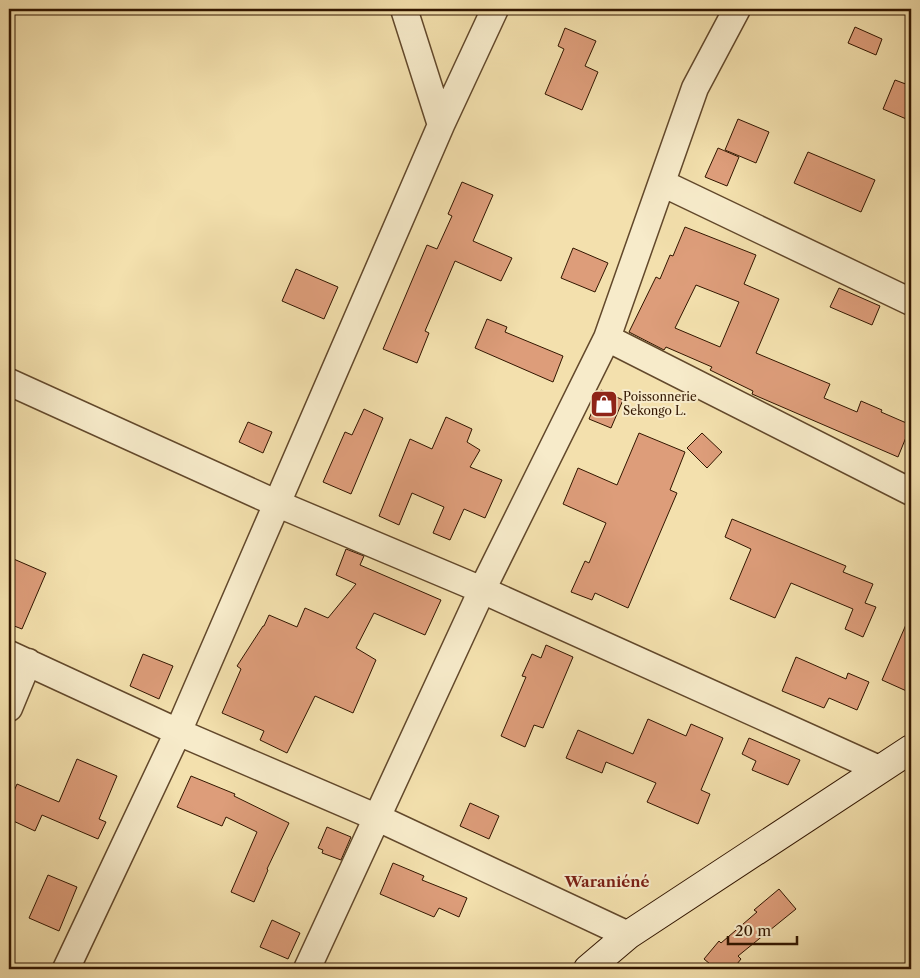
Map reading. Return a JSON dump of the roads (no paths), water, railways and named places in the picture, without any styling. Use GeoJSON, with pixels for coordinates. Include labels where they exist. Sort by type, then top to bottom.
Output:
{"type":"FeatureCollection","features":[{"type":"Feature","properties":{"kind":"street"},"geometry":{"type":"LineString","coordinates":[[404,9],[440,126]]}},
{"type":"Feature","properties":{"kind":"street"},"geometry":{"type":"LineString","coordinates":[[66,969],[178,732],[440,126],[496,9]]}},
{"type":"Feature","properties":{"kind":"street"},"geometry":{"type":"LineString","coordinates":[[308,969],[482,590],[607,338],[695,88],[737,9]]}},
{"type":"Feature","properties":{"kind":"street"},"geometry":{"type":"LineString","coordinates":[[662,183],[911,302]]}},
{"type":"Feature","properties":{"kind":"street"},"geometry":{"type":"LineString","coordinates":[[607,338],[911,492]]}},
{"type":"Feature","properties":{"kind":"street"},"geometry":{"type":"LineString","coordinates":[[9,382],[278,504],[482,590],[879,769]]}},
{"type":"Feature","properties":{"kind":"street"},"geometry":{"type":"LineString","coordinates":[[9,708],[19,658],[178,732],[378,818],[628,935]]}},
{"type":"Feature","properties":{"kind":"street"},"geometry":{"type":"LineString","coordinates":[[588,969],[628,935],[911,749]]}},
{"type":"Feature","properties":{"kind":"place","name":"Poissonnerie Sekongo L."},"geometry":{"type":"Point","coordinates":[604,404]}},
{"type":"Feature","properties":{"kind":"district","name":"Waraniéné"},"geometry":{"type":"Point","coordinates":[607,882]}}]}
